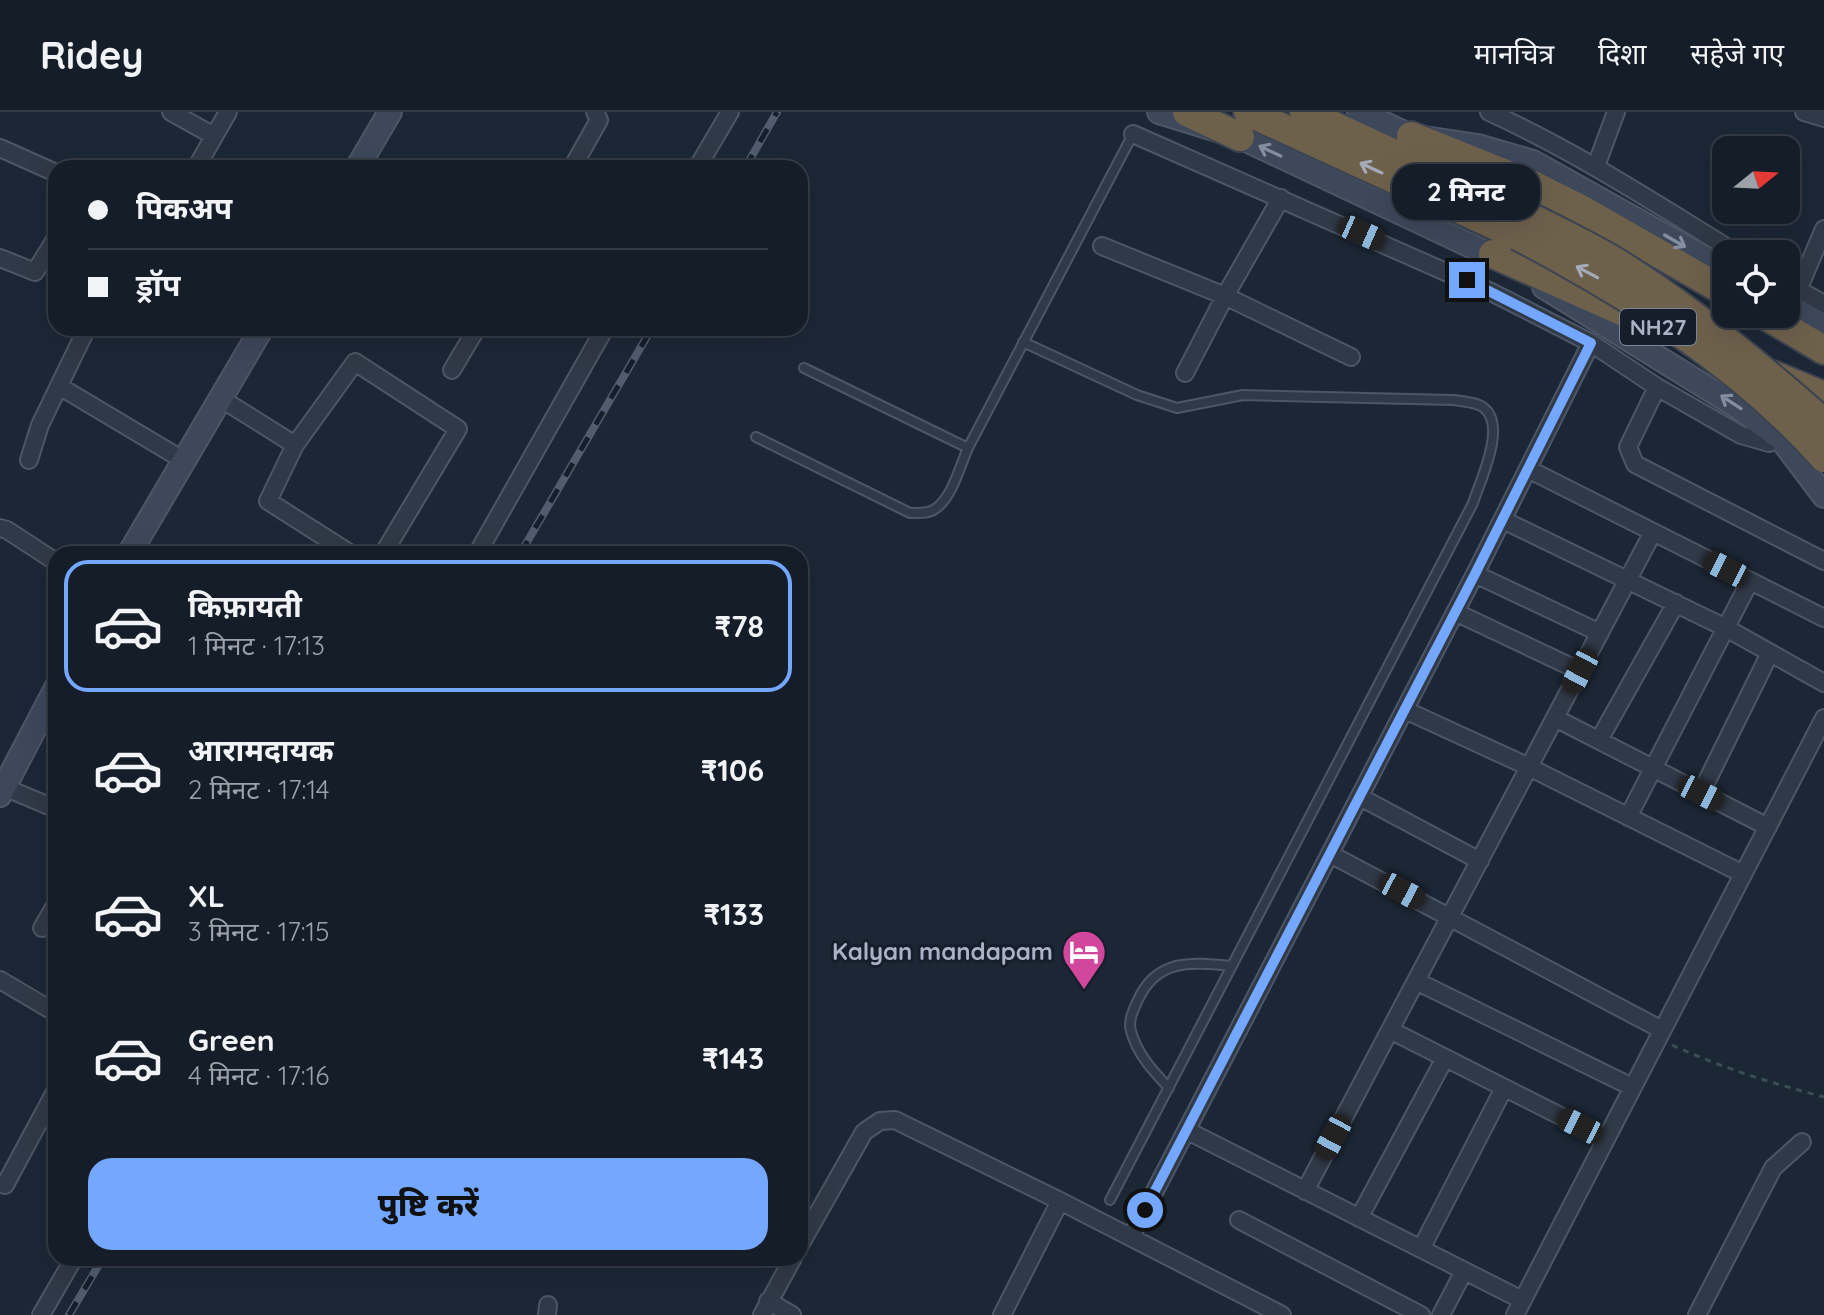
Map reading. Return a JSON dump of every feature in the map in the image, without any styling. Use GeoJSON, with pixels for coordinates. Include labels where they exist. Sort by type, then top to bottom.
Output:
{"type":"FeatureCollection","features":[{"type":"Feature","properties":{"kind":"highway","name":"NH27"},"geometry":{"type":"LineString","coordinates":[[1187,112],[1244,124]]}},
{"type":"Feature","properties":{"kind":"highway"},"geometry":{"type":"LineString","coordinates":[[1304,112],[1522,226],[1674,328],[1742,380],[1806,437],[1824,458]]}},
{"type":"Feature","properties":{"kind":"highway"},"geometry":{"type":"LineString","coordinates":[[1244,124],[1616,262],[1754,361],[1824,423]]}},
{"type":"Feature","properties":{"kind":"highway","name":"NH27"},"geometry":{"type":"LineString","coordinates":[[1411,136],[1532,173],[1579,208],[1712,284]]}},
{"type":"Feature","properties":{"kind":"highway","name":"NH27"},"geometry":{"type":"LineString","coordinates":[[1493,254],[1824,396]]}},
{"type":"Feature","properties":{"kind":"highway"},"geometry":{"type":"LineString","coordinates":[[1787,328],[1824,350]]}},
{"type":"Feature","properties":{"kind":"main road"},"geometry":{"type":"LineString","coordinates":[[362,160],[390,112]]}},
{"type":"Feature","properties":{"kind":"main road"},"geometry":{"type":"LineString","coordinates":[[1159,112],[1244,124]]}},
{"type":"Feature","properties":{"kind":"main road","name":"NH27"},"geometry":{"type":"LineString","coordinates":[[1359,112],[1411,136]]}},
{"type":"Feature","properties":{"kind":"main road","name":"NH27"},"geometry":{"type":"LineString","coordinates":[[1244,124],[1493,254]]}},
{"type":"Feature","properties":{"kind":"main road"},"geometry":{"type":"LineString","coordinates":[[1532,173],[1712,263]]}},
{"type":"Feature","properties":{"kind":"main road"},"geometry":{"type":"LineString","coordinates":[[1493,254],[1701,383],[1781,439],[1824,496]]}},
{"type":"Feature","properties":{"kind":"main road"},"geometry":{"type":"LineString","coordinates":[[1800,302],[1824,326]]}},
{"type":"Feature","properties":{"kind":"main road"},"geometry":{"type":"LineString","coordinates":[[134,546],[257,336]]}},
{"type":"Feature","properties":{"kind":"main road"},"geometry":{"type":"LineString","coordinates":[[2,791],[47,725]]}},
{"type":"Feature","properties":{"kind":"street"},"geometry":{"type":"LineString","coordinates":[[171,112],[214,136]]}},
{"type":"Feature","properties":{"kind":"street"},"geometry":{"type":"LineString","coordinates":[[200,160],[228,112]]}},
{"type":"Feature","properties":{"kind":"street"},"geometry":{"type":"LineString","coordinates":[[576,160],[599,120],[595,112]]}},
{"type":"Feature","properties":{"kind":"street"},"geometry":{"type":"LineString","coordinates":[[702,160],[730,112]]}},
{"type":"Feature","properties":{"kind":"street"},"geometry":{"type":"LineString","coordinates":[[1489,112],[1548,139],[1596,166],[1715,240]]}},
{"type":"Feature","properties":{"kind":"street"},"geometry":{"type":"LineString","coordinates":[[1596,166],[1616,112]]}},
{"type":"Feature","properties":{"kind":"street"},"geometry":{"type":"LineString","coordinates":[[1804,112],[1824,118]]}},
{"type":"Feature","properties":{"kind":"street"},"geometry":{"type":"LineString","coordinates":[[1133,134],[1443,269],[1591,343],[1657,387],[1741,435],[1769,443],[1781,439]]}},
{"type":"Feature","properties":{"kind":"street"},"geometry":{"type":"LineString","coordinates":[[1,151],[48,170]]}},
{"type":"Feature","properties":{"kind":"street"},"geometry":{"type":"LineString","coordinates":[[1185,373],[1281,198]]}},
{"type":"Feature","properties":{"kind":"street"},"geometry":{"type":"LineString","coordinates":[[1800,273],[1824,229]]}},
{"type":"Feature","properties":{"kind":"street"},"geometry":{"type":"LineString","coordinates":[[1102,246],[1225,296],[1351,357]]}},
{"type":"Feature","properties":{"kind":"street"},"geometry":{"type":"LineString","coordinates":[[0,258],[35,272],[48,251]]}},
{"type":"Feature","properties":{"kind":"street"},"geometry":{"type":"LineString","coordinates":[[1800,296],[1824,304]]}},
{"type":"Feature","properties":{"kind":"street"},"geometry":{"type":"LineString","coordinates":[[29,460],[40,425],[83,336]]}},
{"type":"Feature","properties":{"kind":"street"},"geometry":{"type":"LineString","coordinates":[[452,370],[472,336]]}},
{"type":"Feature","properties":{"kind":"street"},"geometry":{"type":"LineString","coordinates":[[482,546],[600,336]]}},
{"type":"Feature","properties":{"kind":"street"},"geometry":{"type":"LineString","coordinates":[[1131,1237],[1503,520],[1591,343]]}},
{"type":"Feature","properties":{"kind":"street"},"geometry":{"type":"LineString","coordinates":[[338,546],[268,501],[295,445],[355,362],[458,429],[388,546]]}},
{"type":"Feature","properties":{"kind":"street"},"geometry":{"type":"LineString","coordinates":[[59,386],[183,460]]}},
{"type":"Feature","properties":{"kind":"street"},"geometry":{"type":"LineString","coordinates":[[1657,387],[1628,447],[1635,464],[1824,561]]}},
{"type":"Feature","properties":{"kind":"street"},"geometry":{"type":"LineString","coordinates":[[220,398],[295,445]]}},
{"type":"Feature","properties":{"kind":"street"},"geometry":{"type":"LineString","coordinates":[[1528,469],[1824,618]]}},
{"type":"Feature","properties":{"kind":"street"},"geometry":{"type":"LineString","coordinates":[[1503,520],[1726,628],[1824,683]]}},
{"type":"Feature","properties":{"kind":"street"},"geometry":{"type":"LineString","coordinates":[[0,528],[48,557]]}},
{"type":"Feature","properties":{"kind":"street"},"geometry":{"type":"LineString","coordinates":[[1305,1191],[1653,532]]}},
{"type":"Feature","properties":{"kind":"street"},"geometry":{"type":"LineString","coordinates":[[1475,574],[1600,633]]}},
{"type":"Feature","properties":{"kind":"street"},"geometry":{"type":"LineString","coordinates":[[1628,817],[1750,581]]}},
{"type":"Feature","properties":{"kind":"street"},"geometry":{"type":"LineString","coordinates":[[1599,740],[1676,603]]}},
{"type":"Feature","properties":{"kind":"street"},"geometry":{"type":"LineString","coordinates":[[1455,612],[1580,671]]}},
{"type":"Feature","properties":{"kind":"street"},"geometry":{"type":"LineString","coordinates":[[1701,793],[1770,653]]}},
{"type":"Feature","properties":{"kind":"street"},"geometry":{"type":"LineString","coordinates":[[1405,710],[1529,767],[1743,874]]}},
{"type":"Feature","properties":{"kind":"street"},"geometry":{"type":"LineString","coordinates":[[1555,718],[1768,827]]}},
{"type":"Feature","properties":{"kind":"street"},"geometry":{"type":"LineString","coordinates":[[1188,1131],[1464,1271],[1518,1308],[1824,718]]}},
{"type":"Feature","properties":{"kind":"street"},"geometry":{"type":"LineString","coordinates":[[2,791],[48,806]]}},
{"type":"Feature","properties":{"kind":"street"},"geometry":{"type":"LineString","coordinates":[[1360,797],[1480,861]]}},
{"type":"Feature","properties":{"kind":"street"},"geometry":{"type":"LineString","coordinates":[[1330,854],[1450,916],[1660,1034]]}},
{"type":"Feature","properties":{"kind":"street"},"geometry":{"type":"LineString","coordinates":[[42,928],[48,918]]}},
{"type":"Feature","properties":{"kind":"street"},"geometry":{"type":"LineString","coordinates":[[0,980],[48,1008]]}},
{"type":"Feature","properties":{"kind":"street"},"geometry":{"type":"LineString","coordinates":[[1416,981],[1632,1087]]}},
{"type":"Feature","properties":{"kind":"street"},"geometry":{"type":"LineString","coordinates":[[1390,1030],[1606,1139]]}},
{"type":"Feature","properties":{"kind":"street"},"geometry":{"type":"LineString","coordinates":[[1359,1218],[1445,1058]]}},
{"type":"Feature","properties":{"kind":"street"},"geometry":{"type":"LineString","coordinates":[[1421,1249],[1504,1088]]}},
{"type":"Feature","properties":{"kind":"street"},"geometry":{"type":"LineString","coordinates":[[5,1185],[48,1105]]}},
{"type":"Feature","properties":{"kind":"street"},"geometry":{"type":"LineString","coordinates":[[808,1231],[864,1132],[880,1121],[895,1120],[1282,1315]]}},
{"type":"Feature","properties":{"kind":"street"},"geometry":{"type":"LineString","coordinates":[[1697,1315],[1773,1168],[1802,1142]]}},
{"type":"Feature","properties":{"kind":"street"},"geometry":{"type":"LineString","coordinates":[[1002,1315],[1060,1201]]}},
{"type":"Feature","properties":{"kind":"street"},"geometry":{"type":"LineString","coordinates":[[1239,1220],[1421,1315]]}},
{"type":"Feature","properties":{"kind":"street"},"geometry":{"type":"LineString","coordinates":[[41,1315],[69,1266]]}},
{"type":"Feature","properties":{"kind":"street"},"geometry":{"type":"LineString","coordinates":[[789,1266],[765,1308],[792,1315]]}},
{"type":"Feature","properties":{"kind":"street"},"geometry":{"type":"LineString","coordinates":[[1441,1315],[1464,1271]]}},
{"type":"Feature","properties":{"kind":"lane"},"geometry":{"type":"LineString","coordinates":[[756,437],[910,513],[927,513],[936,509],[947,496],[968,448],[1133,134]]}},
{"type":"Feature","properties":{"kind":"lane"},"geometry":{"type":"LineString","coordinates":[[1023,342],[1137,395],[1177,408],[1243,395],[1454,400],[1481,405],[1489,412],[1494,424],[1494,441],[1473,503],[1110,1200]]}},
{"type":"Feature","properties":{"kind":"lane"},"geometry":{"type":"LineString","coordinates":[[804,368],[968,448]]}},
{"type":"Feature","properties":{"kind":"lane"},"geometry":{"type":"LineString","coordinates":[[1169,1088],[1146,1063],[1131,1030],[1130,1021],[1144,988],[1152,977],[1177,965],[1197,962],[1232,966]]}},
{"type":"Feature","properties":{"kind":"path"},"geometry":{"type":"LineString","coordinates":[[1660,1034],[1715,1065],[1784,1088],[1824,1097]]}},
{"type":"Feature","properties":{"kind":"railway"},"geometry":{"type":"LineString","coordinates":[[750,160],[777,112]]}},
{"type":"Feature","properties":{"kind":"railway"},"geometry":{"type":"LineString","coordinates":[[525,546],[647,336]]}},
{"type":"Feature","properties":{"kind":"railway"},"geometry":{"type":"LineString","coordinates":[[69,1315],[98,1266]]}},
{"type":"Feature","properties":{"kind":"place","name":"Kalyan mandapam"},"geometry":{"type":"Point","coordinates":[1084,991]}},
{"type":"Feature","properties":{"kind":"route"},"geometry":{"type":"LineString","coordinates":[[1145,1210],[1475,574],[1591,343],[1467,280]]}}]}
